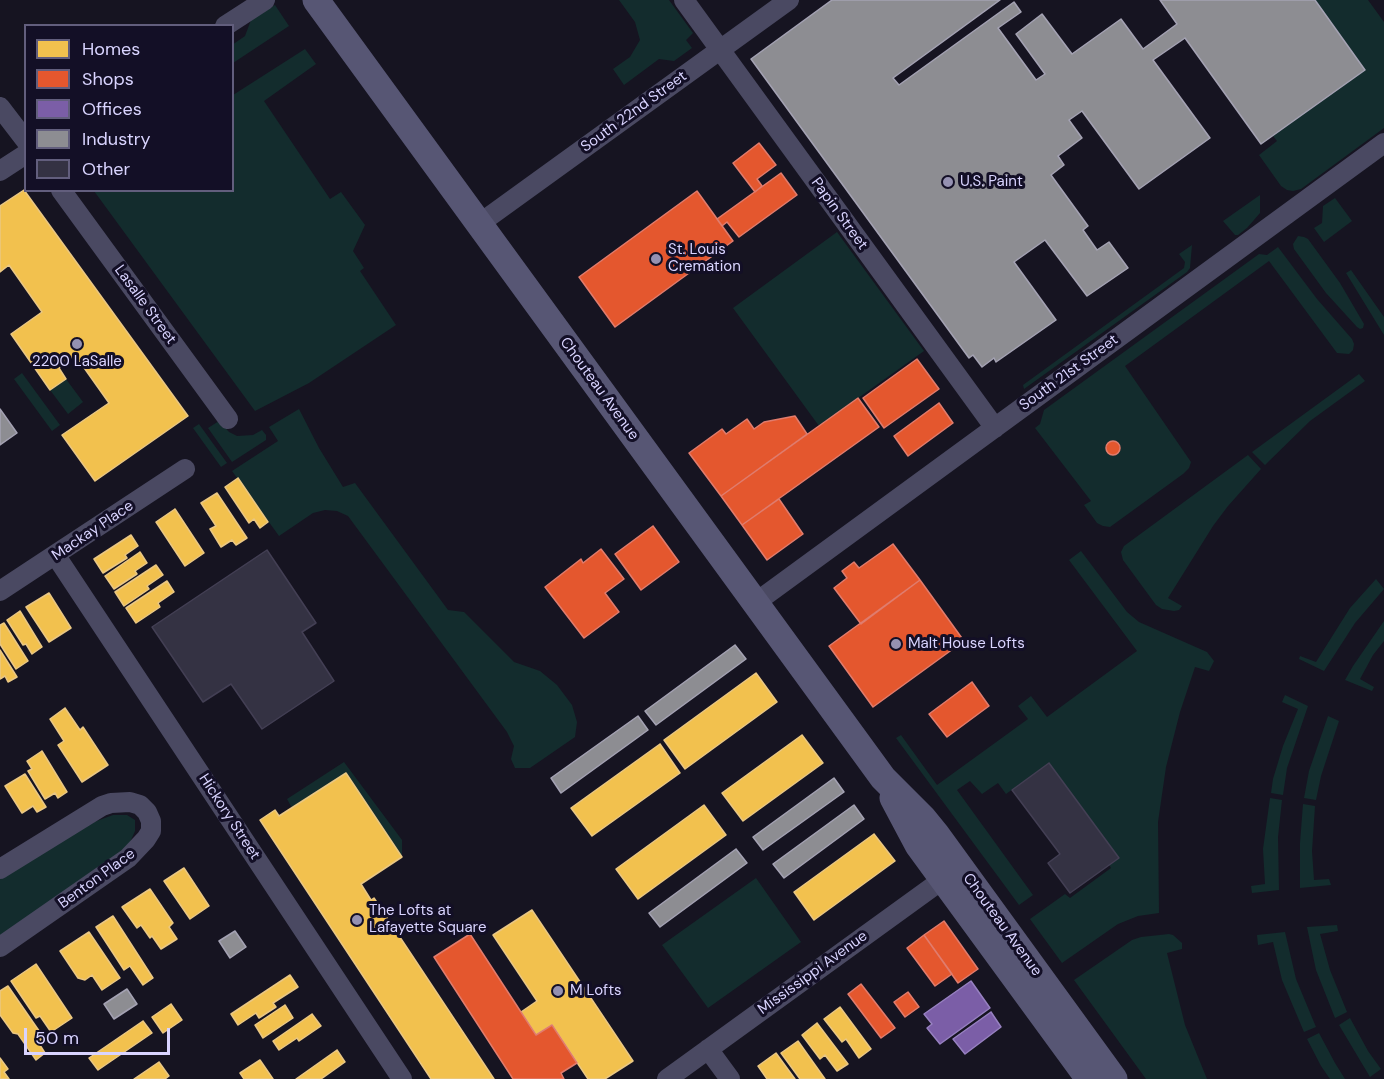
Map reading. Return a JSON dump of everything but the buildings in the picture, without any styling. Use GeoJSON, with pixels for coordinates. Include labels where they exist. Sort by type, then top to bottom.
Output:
{"type":"FeatureCollection","features":[{"type":"Feature","properties":{"kind":"main road","name":"Chouteau Avenue"},"geometry":{"type":"LineString","coordinates":[[316,0],[883,778],[922,818],[952,873],[1089,1079]]}},
{"type":"Feature","properties":{"kind":"main road","name":"Chouteau Avenue"},"geometry":{"type":"LineString","coordinates":[[952,873],[1114,1079]]}},
{"type":"Feature","properties":{"kind":"street"},"geometry":{"type":"LineString","coordinates":[[228,24],[265,0]]}},
{"type":"Feature","properties":{"kind":"street","name":"Papin Street"},"geometry":{"type":"LineString","coordinates":[[684,0],[995,428]]}},
{"type":"Feature","properties":{"kind":"street","name":"South 22nd Street"},"geometry":{"type":"LineString","coordinates":[[479,224],[789,0]]}},
{"type":"Feature","properties":{"kind":"street"},"geometry":{"type":"LineString","coordinates":[[0,107],[24,138]]}},
{"type":"Feature","properties":{"kind":"street","name":"South 21st Street"},"geometry":{"type":"LineString","coordinates":[[755,603],[1384,143]]}},
{"type":"Feature","properties":{"kind":"street"},"geometry":{"type":"LineString","coordinates":[[0,171],[24,155]]}},
{"type":"Feature","properties":{"kind":"street","name":"Lasalle Street"},"geometry":{"type":"LineString","coordinates":[[62,192],[228,419]]}},
{"type":"Feature","properties":{"kind":"street","name":"Mackay Place"},"geometry":{"type":"LineString","coordinates":[[0,591],[185,469]]}},
{"type":"Feature","properties":{"kind":"street","name":"Hickory Street"},"geometry":{"type":"LineString","coordinates":[[56,556],[402,1079]]}},
{"type":"Feature","properties":{"kind":"street","name":"Benton Place"},"geometry":{"type":"LineString","coordinates":[[0,869],[102,806],[111,803],[130,801],[140,805],[147,812],[151,821],[146,839],[128,858],[0,947]]}},
{"type":"Feature","properties":{"kind":"street","name":"Mississippi Avenue"},"geometry":{"type":"LineString","coordinates":[[667,1079],[952,873]]}},
{"type":"Feature","properties":{"kind":"street"},"geometry":{"type":"LineString","coordinates":[[708,1049],[730,1079]]}},
{"type":"Feature","properties":{"kind":"green space"},"geometry":{"type":"Polygon","coordinates":[[[619,0],[669,0],[693,33],[686,40],[692,48],[674,61],[659,59],[624,85],[613,69],[630,57],[640,40],[635,22],[619,0]]]}},
{"type":"Feature","properties":{"kind":"green space"},"geometry":{"type":"Polygon","coordinates":[[[1315,0],[1368,0],[1384,22],[1384,128],[1301,189],[1293,191],[1281,186],[1259,155],[1277,141],[1273,136],[1365,70],[1315,0]]]}},
{"type":"Feature","properties":{"kind":"green space"},"geometry":{"type":"Polygon","coordinates":[[[275,5],[289,26],[234,62],[234,44],[245,36],[251,20],[275,5]]]}},
{"type":"Feature","properties":{"kind":"green space"},"geometry":{"type":"Polygon","coordinates":[[[305,49],[316,64],[264,101],[330,199],[341,192],[365,225],[353,251],[364,268],[360,271],[396,325],[309,383],[255,411],[95,192],[234,192],[234,94],[305,49]]]}},
{"type":"Feature","properties":{"kind":"green space"},"geometry":{"type":"Polygon","coordinates":[[[1260,195],[1260,213],[1247,228],[1235,235],[1223,221],[1260,195]]]}},
{"type":"Feature","properties":{"kind":"green space"},"geometry":{"type":"Polygon","coordinates":[[[1335,198],[1352,221],[1324,242],[1314,228],[1322,223],[1323,206],[1335,198]]]}},
{"type":"Feature","properties":{"kind":"green space"},"geometry":{"type":"Polygon","coordinates":[[[837,232],[924,351],[819,426],[733,308],[837,232]]]}},
{"type":"Feature","properties":{"kind":"green space"},"geometry":{"type":"Polygon","coordinates":[[[1298,236],[1308,239],[1340,283],[1364,324],[1363,328],[1357,327],[1326,293],[1294,249],[1293,244],[1298,236]]]}},
{"type":"Feature","properties":{"kind":"green space"},"geometry":{"type":"Polygon","coordinates":[[[1192,245],[1190,268],[1187,272],[1024,389],[1023,385],[1184,268],[1185,262],[1179,254],[1192,245]]]}},
{"type":"Feature","properties":{"kind":"green space"},"geometry":{"type":"Polygon","coordinates":[[[1278,247],[1317,299],[1352,339],[1353,350],[1349,354],[1337,353],[1269,261],[1125,366],[1191,462],[1183,474],[1110,527],[1097,523],[1084,505],[1091,501],[1035,428],[1040,424],[1044,410],[1259,254],[1267,255],[1278,247]]]}},
{"type":"Feature","properties":{"kind":"green space"},"geometry":{"type":"Polygon","coordinates":[[[1351,270],[1384,317],[1384,335],[1346,273],[1351,270]]]}},
{"type":"Feature","properties":{"kind":"green space"},"geometry":{"type":"Polygon","coordinates":[[[22,373],[60,425],[52,431],[14,379],[22,373]]]}},
{"type":"Feature","properties":{"kind":"green space"},"geometry":{"type":"Polygon","coordinates":[[[1359,374],[1365,381],[1310,421],[1265,465],[1252,452],[1359,374]]]}},
{"type":"Feature","properties":{"kind":"green space"},"geometry":{"type":"Polygon","coordinates":[[[66,379],[83,402],[68,414],[50,390],[66,379]]]}},
{"type":"Feature","properties":{"kind":"green space"},"geometry":{"type":"Polygon","coordinates":[[[299,409],[343,487],[355,483],[448,610],[464,612],[514,662],[540,671],[557,685],[572,705],[577,722],[575,737],[530,768],[515,768],[511,759],[514,746],[507,732],[348,516],[337,511],[325,510],[313,513],[279,536],[232,471],[278,441],[269,427],[299,409]]]}},
{"type":"Feature","properties":{"kind":"green space"},"geometry":{"type":"Polygon","coordinates":[[[219,421],[229,432],[237,436],[253,435],[262,430],[266,435],[266,440],[232,462],[208,428],[219,421]]]}},
{"type":"Feature","properties":{"kind":"green space"},"geometry":{"type":"Polygon","coordinates":[[[199,424],[227,463],[221,467],[193,428],[199,424]]]}},
{"type":"Feature","properties":{"kind":"green space"},"geometry":{"type":"Polygon","coordinates":[[[1248,455],[1261,469],[1213,526],[1168,598],[1182,606],[1179,610],[1174,611],[1162,609],[1156,605],[1123,560],[1121,552],[1124,546],[1248,455]]]}},
{"type":"Feature","properties":{"kind":"green space"},"geometry":{"type":"Polygon","coordinates":[[[1081,551],[1127,612],[1139,622],[1207,652],[1214,661],[1209,671],[1195,667],[1180,712],[1166,767],[1158,822],[1159,913],[1138,916],[1118,924],[1062,963],[1030,919],[1065,894],[1070,898],[1111,868],[1049,763],[1006,794],[998,783],[982,794],[970,781],[957,790],[1033,895],[1019,905],[896,738],[901,735],[937,785],[1028,719],[1018,706],[1031,696],[1047,717],[1137,651],[1069,560],[1081,551]]]}},
{"type":"Feature","properties":{"kind":"green space"},"geometry":{"type":"Polygon","coordinates":[[[1376,579],[1384,589],[1355,623],[1324,671],[1299,659],[1300,656],[1316,662],[1350,608],[1376,579]]]}},
{"type":"Feature","properties":{"kind":"green space"},"geometry":{"type":"Polygon","coordinates":[[[1384,621],[1384,641],[1373,655],[1360,679],[1374,687],[1372,691],[1345,680],[1384,621]]]}},
{"type":"Feature","properties":{"kind":"green space"},"geometry":{"type":"Polygon","coordinates":[[[1285,695],[1308,706],[1287,768],[1283,795],[1271,793],[1273,779],[1298,709],[1282,702],[1285,695]]]}},
{"type":"Feature","properties":{"kind":"green space"},"geometry":{"type":"Polygon","coordinates":[[[1328,716],[1339,721],[1321,776],[1316,800],[1304,798],[1309,771],[1328,716]]]}},
{"type":"Feature","properties":{"kind":"green space"},"geometry":{"type":"Polygon","coordinates":[[[344,762],[402,840],[402,857],[346,773],[292,808],[287,799],[344,762]]]}},
{"type":"Feature","properties":{"kind":"green space"},"geometry":{"type":"Polygon","coordinates":[[[1270,798],[1282,800],[1278,837],[1279,890],[1252,893],[1251,886],[1265,884],[1263,849],[1270,798]]]}},
{"type":"Feature","properties":{"kind":"green space"},"geometry":{"type":"Polygon","coordinates":[[[1303,804],[1315,806],[1312,851],[1314,880],[1329,879],[1331,885],[1300,888],[1303,804]]]}},
{"type":"Feature","properties":{"kind":"green space"},"geometry":{"type":"Polygon","coordinates":[[[113,815],[127,815],[135,820],[135,831],[128,847],[0,939],[0,877],[94,822],[113,815]]]}},
{"type":"Feature","properties":{"kind":"green space"},"geometry":{"type":"Polygon","coordinates":[[[756,878],[801,942],[708,1008],[662,945],[756,878]]]}},
{"type":"Feature","properties":{"kind":"green space"},"geometry":{"type":"Polygon","coordinates":[[[1337,925],[1338,931],[1320,934],[1330,970],[1347,1012],[1335,1018],[1316,970],[1307,927],[1337,925]]]}},
{"type":"Feature","properties":{"kind":"green space"},"geometry":{"type":"Polygon","coordinates":[[[1285,932],[1296,979],[1316,1027],[1304,1032],[1282,980],[1273,942],[1258,945],[1257,935],[1285,932]]]}},
{"type":"Feature","properties":{"kind":"green space"},"geometry":{"type":"Polygon","coordinates":[[[1169,934],[1182,943],[1182,949],[1167,953],[1185,1025],[1207,1079],[1146,1079],[1074,980],[1132,940],[1169,934]]]}},
{"type":"Feature","properties":{"kind":"green space"},"geometry":{"type":"Polygon","coordinates":[[[1350,1018],[1381,1069],[1370,1077],[1339,1025],[1350,1018]]]}},
{"type":"Feature","properties":{"kind":"green space"},"geometry":{"type":"Polygon","coordinates":[[[1319,1033],[1345,1079],[1330,1079],[1321,1066],[1307,1039],[1319,1033]]]}},
{"type":"Feature","properties":{"kind":"place","name":"U.S. Paint"},"geometry":{"type":"Point","coordinates":[948,182]}},
{"type":"Feature","properties":{"kind":"place","name":"St. Louis Cremation"},"geometry":{"type":"Point","coordinates":[656,259]}},
{"type":"Feature","properties":{"kind":"place","name":"2200 LaSalle"},"geometry":{"type":"Point","coordinates":[77,344]}},
{"type":"Feature","properties":{"kind":"place","name":"Malt House Lofts"},"geometry":{"type":"Point","coordinates":[896,644]}},
{"type":"Feature","properties":{"kind":"place","name":"The Lofts at Lafayette Square"},"geometry":{"type":"Point","coordinates":[357,920]}},
{"type":"Feature","properties":{"kind":"place","name":"M Lofts"},"geometry":{"type":"Point","coordinates":[558,991]}}]}
